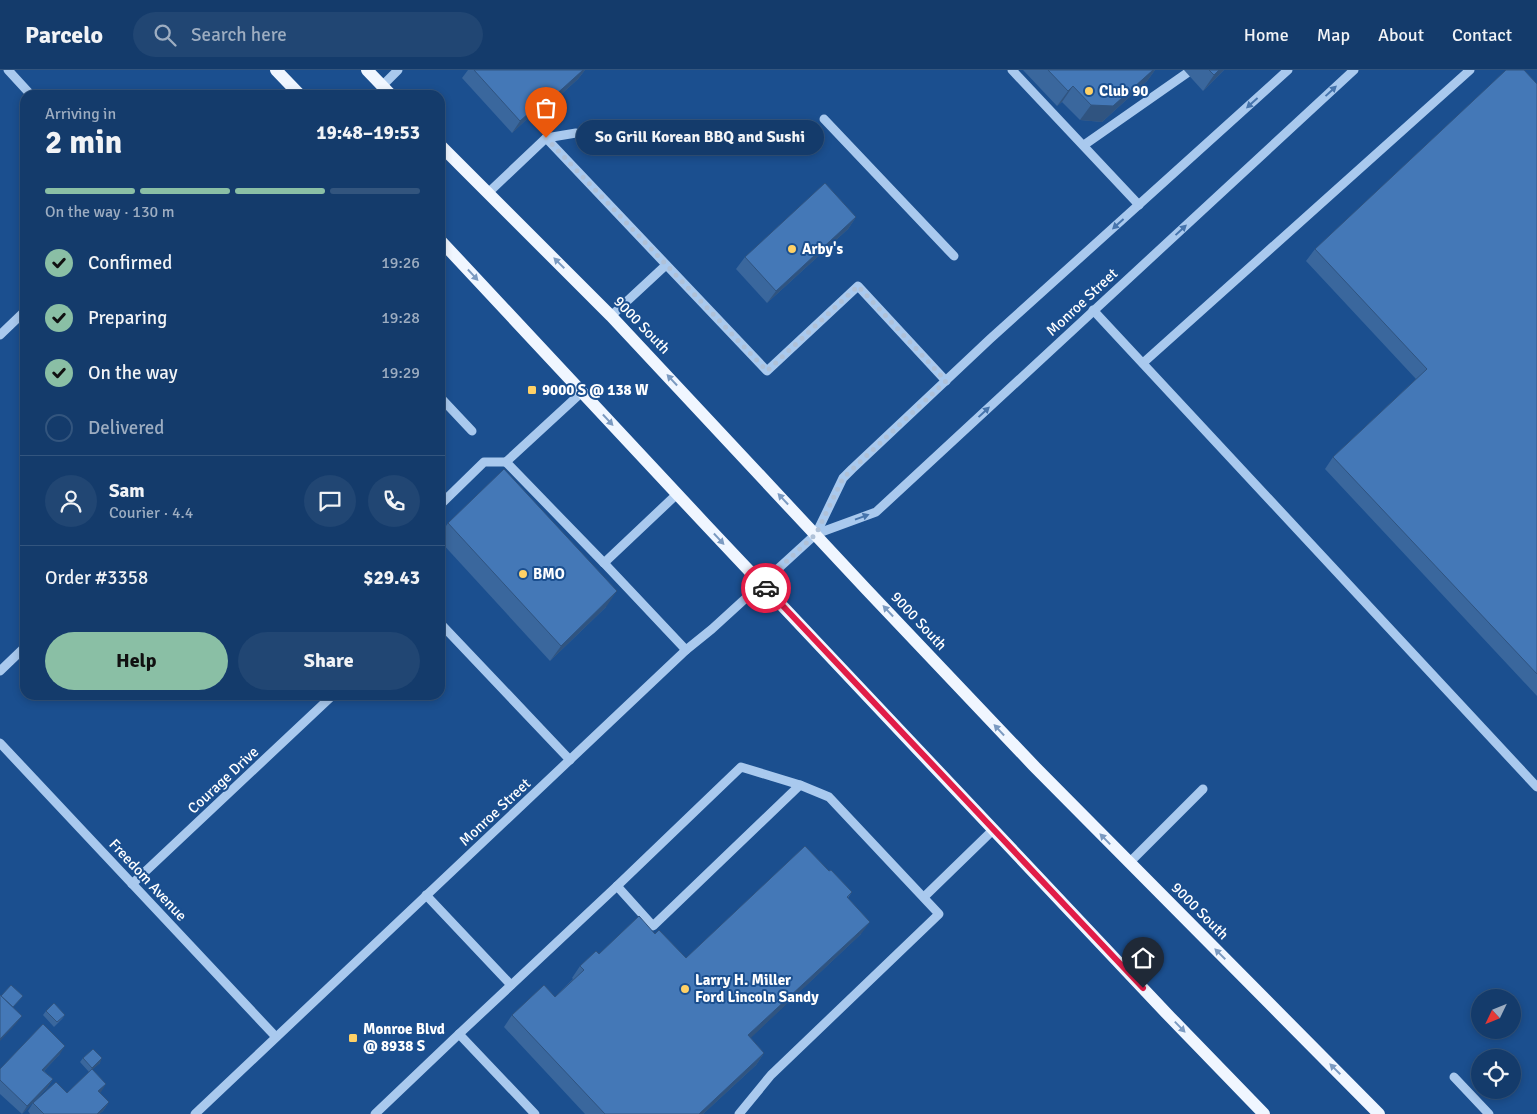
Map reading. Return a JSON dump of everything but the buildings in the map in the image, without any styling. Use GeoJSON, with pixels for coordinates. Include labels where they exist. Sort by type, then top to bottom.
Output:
{"type":"FeatureCollection","features":[{"type":"Feature","properties":{"kind":"main road"},"geometry":{"type":"LineString","coordinates":[[276,70],[295,90]]}},
{"type":"Feature","properties":{"kind":"main road"},"geometry":{"type":"LineString","coordinates":[[367,70],[385,90]]}},
{"type":"Feature","properties":{"kind":"main road","name":"9000 South"},"geometry":{"type":"LineString","coordinates":[[445,150],[611,316],[1033,765],[1129,864],[1379,1114]]}},
{"type":"Feature","properties":{"kind":"main road"},"geometry":{"type":"LineString","coordinates":[[445,245],[1170,1017],[1264,1114]]}},
{"type":"Feature","properties":{"kind":"street"},"geometry":{"type":"LineString","coordinates":[[8,70],[26,90]]}},
{"type":"Feature","properties":{"kind":"street"},"geometry":{"type":"LineString","coordinates":[[387,90],[398,70]]}},
{"type":"Feature","properties":{"kind":"street"},"geometry":{"type":"LineString","coordinates":[[1012,70],[1139,205]]}},
{"type":"Feature","properties":{"kind":"street","name":"Monroe Street"},"geometry":{"type":"LineString","coordinates":[[201,1112],[276,1036],[686,650],[816,534],[843,478],[946,381],[1288,70]]}},
{"type":"Feature","properties":{"kind":"street","name":"Monroe Street"},"geometry":{"type":"LineString","coordinates":[[816,534],[876,512],[1354,70]]}},
{"type":"Feature","properties":{"kind":"street"},"geometry":{"type":"LineString","coordinates":[[1143,363],[1470,70]]}},
{"type":"Feature","properties":{"kind":"street"},"geometry":{"type":"LineString","coordinates":[[1084,145],[1187,73]]}},
{"type":"Feature","properties":{"kind":"street"},"geometry":{"type":"LineString","coordinates":[[824,119],[954,256]]}},
{"type":"Feature","properties":{"kind":"street"},"geometry":{"type":"LineString","coordinates":[[488,193],[546,138],[576,133]]}},
{"type":"Feature","properties":{"kind":"street"},"geometry":{"type":"LineString","coordinates":[[546,138],[767,371],[858,286],[946,381]]}},
{"type":"Feature","properties":{"kind":"street"},"geometry":{"type":"LineString","coordinates":[[611,316],[666,265]]}},
{"type":"Feature","properties":{"kind":"street"},"geometry":{"type":"LineString","coordinates":[[1093,310],[1537,787]]}},
{"type":"Feature","properties":{"kind":"street"},"geometry":{"type":"LineString","coordinates":[[0,335],[20,316]]}},
{"type":"Feature","properties":{"kind":"street"},"geometry":{"type":"LineString","coordinates":[[445,500],[484,462],[506,462],[582,392]]}},
{"type":"Feature","properties":{"kind":"street"},"geometry":{"type":"LineString","coordinates":[[445,402],[472,431]]}},
{"type":"Feature","properties":{"kind":"street"},"geometry":{"type":"LineString","coordinates":[[506,462],[686,650]]}},
{"type":"Feature","properties":{"kind":"street"},"geometry":{"type":"LineString","coordinates":[[604,563],[677,494]]}},
{"type":"Feature","properties":{"kind":"street"},"geometry":{"type":"LineString","coordinates":[[445,628],[570,760]]}},
{"type":"Feature","properties":{"kind":"street"},"geometry":{"type":"LineString","coordinates":[[0,671],[20,653]]}},
{"type":"Feature","properties":{"kind":"street","name":"Courage Drive"},"geometry":{"type":"LineString","coordinates":[[132,884],[328,700]]}},
{"type":"Feature","properties":{"kind":"street","name":"Freedom Avenue"},"geometry":{"type":"LineString","coordinates":[[0,743],[276,1036]]}},
{"type":"Feature","properties":{"kind":"street"},"geometry":{"type":"LineString","coordinates":[[375,1114],[741,767],[800,785],[829,797],[939,914],[771,1076],[739,1114]]}},
{"type":"Feature","properties":{"kind":"street"},"geometry":{"type":"LineString","coordinates":[[617,886],[653,926],[800,785]]}},
{"type":"Feature","properties":{"kind":"street"},"geometry":{"type":"LineString","coordinates":[[1129,864],[1203,789]]}},
{"type":"Feature","properties":{"kind":"street"},"geometry":{"type":"LineString","coordinates":[[924,897],[994,830]]}},
{"type":"Feature","properties":{"kind":"street"},"geometry":{"type":"LineString","coordinates":[[426,896],[511,985]]}},
{"type":"Feature","properties":{"kind":"street"},"geometry":{"type":"LineString","coordinates":[[459,1034],[535,1114]]}},
{"type":"Feature","properties":{"kind":"street"},"geometry":{"type":"LineString","coordinates":[[1454,1076],[1489,1114]]}},
{"type":"Feature","properties":{"kind":"way so far"},"geometry":{"type":"LineString","coordinates":[[546,138],[767,371],[858,286],[946,381],[843,478],[816,534],[762,584],[766,588]]}},
{"type":"Feature","properties":{"kind":"place","name":"Club 90"},"geometry":{"type":"Point","coordinates":[1089,91]}},
{"type":"Feature","properties":{"kind":"place","name":"So Grill Korean BBQ and Sushi"},"geometry":{"type":"Point","coordinates":[546,138]}},
{"type":"Feature","properties":{"kind":"place","name":"Arby's"},"geometry":{"type":"Point","coordinates":[792,249]}},
{"type":"Feature","properties":{"kind":"place","name":"9000 S @ 138 W"},"geometry":{"type":"Point","coordinates":[532,390]}},
{"type":"Feature","properties":{"kind":"place","name":"BMO"},"geometry":{"type":"Point","coordinates":[523,574]}},
{"type":"Feature","properties":{"kind":"place","name":"Larry H. Miller Ford Lincoln Sandy"},"geometry":{"type":"Point","coordinates":[685,989]}},
{"type":"Feature","properties":{"kind":"place","name":"Monroe Blvd @ 8938 S"},"geometry":{"type":"Point","coordinates":[353,1038]}},
{"type":"Feature","properties":{"kind":"route"},"geometry":{"type":"LineString","coordinates":[[766,588],[1143,988]]}}]}
